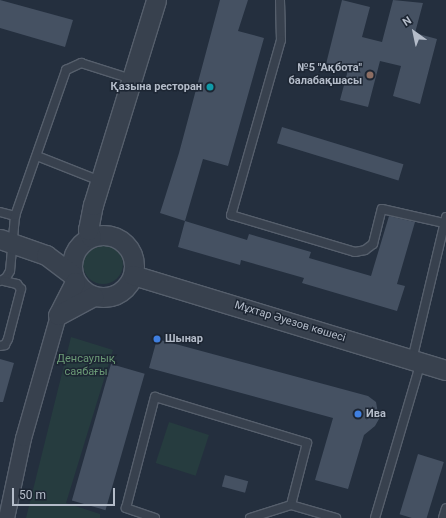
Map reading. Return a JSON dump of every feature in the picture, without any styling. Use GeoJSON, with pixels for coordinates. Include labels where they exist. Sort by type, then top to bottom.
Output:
{"type":"FeatureCollection","features":[{"type":"Feature","properties":{"kind":"street"},"geometry":{"type":"LineString","coordinates":[[91,237],[88,223],[156,0]]}},
{"type":"Feature","properties":{"kind":"street"},"geometry":{"type":"LineString","coordinates":[[6,241],[46,255],[74,279],[93,296],[104,298],[114,296],[126,288],[133,275],[134,264],[131,251],[122,242],[110,236],[91,237],[81,243],[74,253],[71,263],[74,279],[58,315],[22,438],[6,518]]}},
{"type":"Feature","properties":{"kind":"street"},"geometry":{"type":"LineString","coordinates":[[46,255],[74,253]]}},
{"type":"Feature","properties":{"kind":"street","name":"Мұхтар Әуезов көшесі"},"geometry":{"type":"LineString","coordinates":[[133,275],[446,370]]}},
{"type":"Feature","properties":{"kind":"street"},"geometry":{"type":"LineString","coordinates":[[58,315],[93,296]]}},
{"type":"Feature","properties":{"kind":"lane"},"geometry":{"type":"LineString","coordinates":[[280,0],[282,40],[231,215],[355,252],[365,250],[372,244],[382,209],[445,220],[416,361],[375,518]]}},
{"type":"Feature","properties":{"kind":"lane"},"geometry":{"type":"LineString","coordinates":[[0,346],[5,345],[8,339],[21,293],[17,284],[2,281],[10,271],[6,241],[37,156],[63,76],[69,67],[81,64],[131,79]]}},
{"type":"Feature","properties":{"kind":"lane"},"geometry":{"type":"LineString","coordinates":[[37,156],[100,181]]}},
{"type":"Feature","properties":{"kind":"lane"},"geometry":{"type":"LineString","coordinates":[[0,212],[15,216]]}},
{"type":"Feature","properties":{"kind":"lane"},"geometry":{"type":"LineString","coordinates":[[155,518],[126,508],[155,397],[307,443],[291,505]]}},
{"type":"Feature","properties":{"kind":"lane"},"geometry":{"type":"LineString","coordinates":[[250,518],[291,505],[336,518]]}},
{"type":"Feature","properties":{"kind":"lane"},"geometry":{"type":"LineString","coordinates":[[443,518],[446,508]]}},
{"type":"Feature","properties":{"kind":"green space"},"geometry":{"type":"Polygon","coordinates":[[[103,244],[111,246],[117,250],[121,256],[123,264],[121,272],[117,278],[111,282],[103,284],[95,282],[89,278],[85,272],[83,264],[85,256],[89,250],[95,246],[103,244]]]}},
{"type":"Feature","properties":{"kind":"green space","name":"Денсаулық саябағы"},"geometry":{"type":"Polygon","coordinates":[[[71,337],[113,350],[66,503],[100,514],[100,518],[26,518],[71,337]]]}},
{"type":"Feature","properties":{"kind":"green space"},"geometry":{"type":"Polygon","coordinates":[[[169,422],[209,435],[196,476],[156,463],[169,422]]]}},
{"type":"Feature","properties":{"kind":"building"},"geometry":{"type":"Polygon","coordinates":[[[0,0],[73,20],[65,47],[0,28],[0,0]]]}},
{"type":"Feature","properties":{"kind":"building"},"geometry":{"type":"Polygon","coordinates":[[[220,0],[248,0],[238,31],[264,38],[228,166],[203,159],[185,221],[160,213],[179,153],[220,0]]]}},
{"type":"Feature","properties":{"kind":"building"},"geometry":{"type":"Polygon","coordinates":[[[342,0],[370,7],[362,37],[382,42],[393,0],[423,3],[415,33],[437,39],[420,104],[393,96],[401,66],[380,61],[368,107],[340,100],[348,70],[326,64],[342,0]]]}},
{"type":"Feature","properties":{"kind":"building"},"geometry":{"type":"Polygon","coordinates":[[[282,127],[403,164],[398,180],[277,143],[282,127]]]}},
{"type":"Feature","properties":{"kind":"building"},"geometry":{"type":"Polygon","coordinates":[[[389,216],[415,222],[397,284],[405,286],[397,311],[302,283],[304,278],[241,260],[240,265],[178,247],[185,221],[247,240],[249,234],[311,252],[309,258],[371,276],[389,216]]]}},
{"type":"Feature","properties":{"kind":"building"},"geometry":{"type":"Polygon","coordinates":[[[157,339],[368,396],[376,402],[379,419],[375,426],[364,435],[348,489],[315,480],[333,418],[149,368],[157,339]]]}},
{"type":"Feature","properties":{"kind":"building"},"geometry":{"type":"Polygon","coordinates":[[[0,359],[14,363],[3,402],[0,402],[0,359]]]}},
{"type":"Feature","properties":{"kind":"building"},"geometry":{"type":"Polygon","coordinates":[[[111,364],[145,374],[106,510],[72,500],[111,364]]]}},
{"type":"Feature","properties":{"kind":"building"},"geometry":{"type":"Polygon","coordinates":[[[418,454],[444,462],[427,518],[412,518],[400,514],[418,454]]]}},
{"type":"Feature","properties":{"kind":"building"},"geometry":{"type":"Polygon","coordinates":[[[225,475],[248,481],[245,493],[222,487],[225,475]]]}},
{"type":"Feature","properties":{"kind":"place","name":"№5 \"Ақбота\" балабақшасы"},"geometry":{"type":"Point","coordinates":[370,75]}},
{"type":"Feature","properties":{"kind":"place","name":"Қазына ресторан"},"geometry":{"type":"Point","coordinates":[210,87]}},
{"type":"Feature","properties":{"kind":"place","name":"Шынар"},"geometry":{"type":"Point","coordinates":[157,339]}},
{"type":"Feature","properties":{"kind":"place","name":"Ива"},"geometry":{"type":"Point","coordinates":[358,414]}}]}
